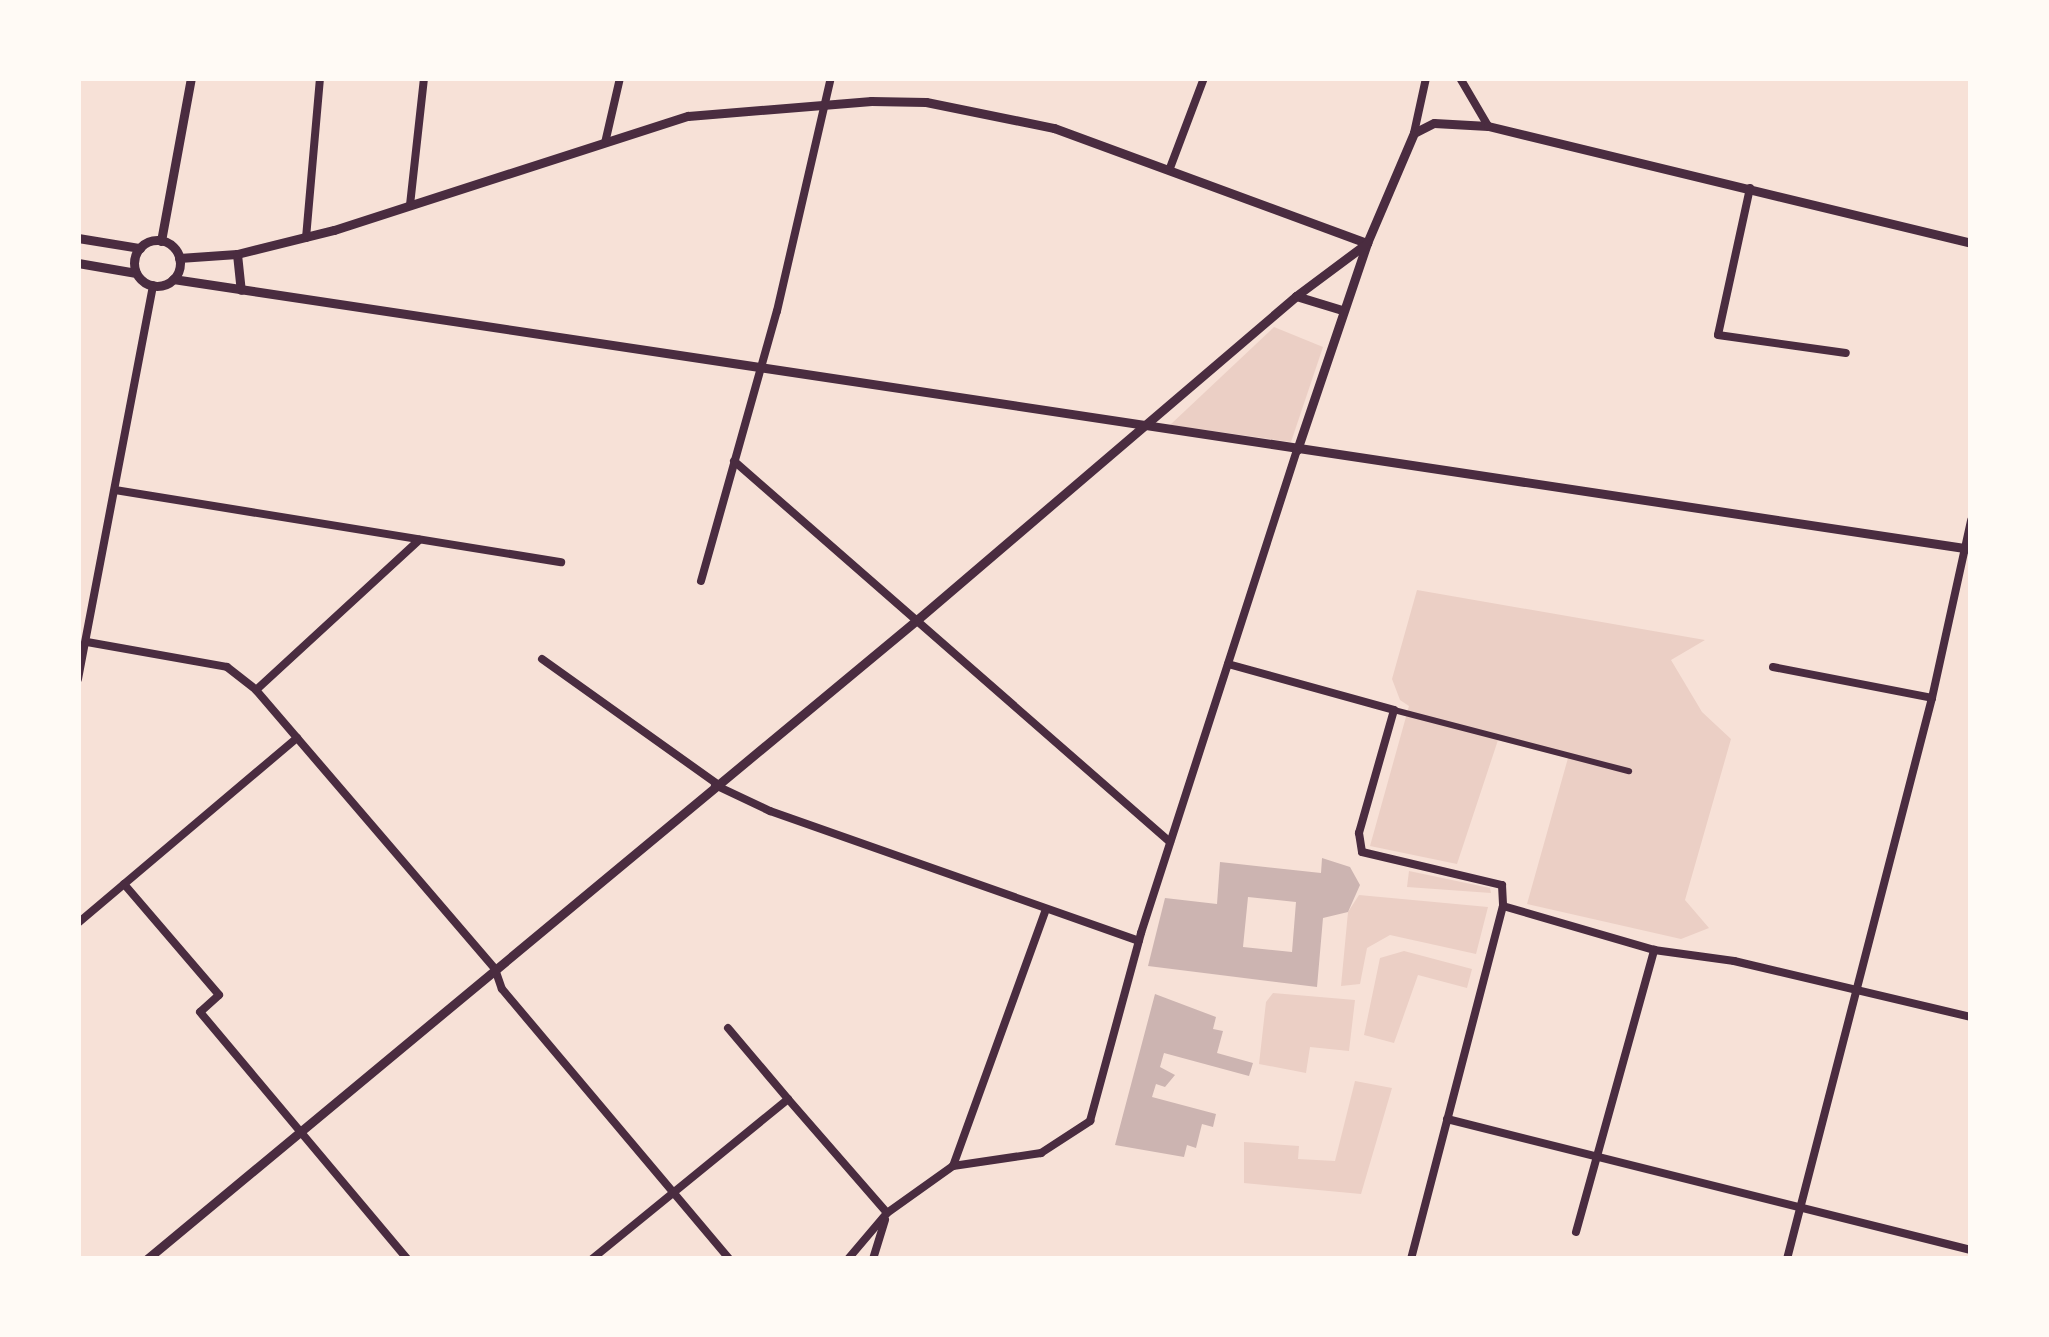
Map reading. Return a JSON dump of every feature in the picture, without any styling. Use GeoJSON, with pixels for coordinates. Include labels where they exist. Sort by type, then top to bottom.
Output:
{"type":"FeatureCollection","features":[{"type":"Feature","properties":{"kind":"street"},"geometry":{"type":"LineString","coordinates":[[160,241],[191,78]]}},
{"type":"Feature","properties":{"kind":"street"},"geometry":{"type":"LineString","coordinates":[[306,238],[320,78]]}},
{"type":"Feature","properties":{"kind":"street"},"geometry":{"type":"LineString","coordinates":[[410,205],[424,78]]}},
{"type":"Feature","properties":{"kind":"street"},"geometry":{"type":"LineString","coordinates":[[605,143],[620,78]]}},
{"type":"Feature","properties":{"kind":"street"},"geometry":{"type":"LineString","coordinates":[[701,581],[762,367],[829,102],[831,78]]}},
{"type":"Feature","properties":{"kind":"street"},"geometry":{"type":"LineString","coordinates":[[1171,168],[1204,78]]}},
{"type":"Feature","properties":{"kind":"street"},"geometry":{"type":"LineString","coordinates":[[848,1259],[887,1213],[953,1166],[1041,1153],[1073,1137],[1090,1121],[1170,842],[1342,310],[1414,133],[1426,78]]}},
{"type":"Feature","properties":{"kind":"street"},"geometry":{"type":"LineString","coordinates":[[1466,79],[1488,126]]}},
{"type":"Feature","properties":{"kind":"street"},"geometry":{"type":"LineString","coordinates":[[179,258],[237,254],[306,238],[688,116],[829,102],[926,102],[1004,116],[1171,168],[1367,243]]}},
{"type":"Feature","properties":{"kind":"street"},"geometry":{"type":"LineString","coordinates":[[1414,133],[1451,121],[1488,126],[1971,243]]}},
{"type":"Feature","properties":{"kind":"street"},"geometry":{"type":"LineString","coordinates":[[1750,188],[1718,335],[1846,353]]}},
{"type":"Feature","properties":{"kind":"street"},"geometry":{"type":"LineString","coordinates":[[78,238],[140,248],[160,241],[172,245],[179,258],[173,279]]}},
{"type":"Feature","properties":{"kind":"street"},"geometry":{"type":"LineString","coordinates":[[146,1259],[914,622],[1297,296],[1367,243]]}},
{"type":"Feature","properties":{"kind":"street"},"geometry":{"type":"LineString","coordinates":[[136,273],[140,248]]}},
{"type":"Feature","properties":{"kind":"street"},"geometry":{"type":"LineString","coordinates":[[237,254],[241,290]]}},
{"type":"Feature","properties":{"kind":"street"},"geometry":{"type":"LineString","coordinates":[[78,263],[136,273],[153,285]]}},
{"type":"Feature","properties":{"kind":"street"},"geometry":{"type":"LineString","coordinates":[[153,285],[173,279],[1968,548]]}},
{"type":"Feature","properties":{"kind":"street"},"geometry":{"type":"LineString","coordinates":[[78,679],[153,285]]}},
{"type":"Feature","properties":{"kind":"street"},"geometry":{"type":"LineString","coordinates":[[1297,296],[1342,310]]}},
{"type":"Feature","properties":{"kind":"street"},"geometry":{"type":"LineString","coordinates":[[734,461],[1170,842]]}},
{"type":"Feature","properties":{"kind":"street"},"geometry":{"type":"LineString","coordinates":[[115,490],[561,562]]}},
{"type":"Feature","properties":{"kind":"street"},"geometry":{"type":"LineString","coordinates":[[1787,1259],[1932,698],[1971,520]]}},
{"type":"Feature","properties":{"kind":"street"},"geometry":{"type":"LineString","coordinates":[[256,690],[420,539]]}},
{"type":"Feature","properties":{"kind":"street"},"geometry":{"type":"LineString","coordinates":[[87,642],[227,667],[256,690],[495,969],[502,989],[730,1259]]}},
{"type":"Feature","properties":{"kind":"street"},"geometry":{"type":"LineString","coordinates":[[542,658],[716,784],[770,811],[1139,941]]}},
{"type":"Feature","properties":{"kind":"street"},"geometry":{"type":"LineString","coordinates":[[1228,664],[1629,771]]}},
{"type":"Feature","properties":{"kind":"street"},"geometry":{"type":"LineString","coordinates":[[1773,667],[1932,698]]}},
{"type":"Feature","properties":{"kind":"street"},"geometry":{"type":"LineString","coordinates":[[1394,710],[1359,833],[1362,852],[1502,885],[1503,906],[1412,1259]]}},
{"type":"Feature","properties":{"kind":"street"},"geometry":{"type":"LineString","coordinates":[[78,923],[297,738]]}},
{"type":"Feature","properties":{"kind":"street"},"geometry":{"type":"LineString","coordinates":[[124,884],[219,994],[200,1012],[407,1259]]}},
{"type":"Feature","properties":{"kind":"street"},"geometry":{"type":"LineString","coordinates":[[1503,906],[1654,950],[1856,987],[1971,1017]]}},
{"type":"Feature","properties":{"kind":"street"},"geometry":{"type":"LineString","coordinates":[[953,1166],[1046,909]]}},
{"type":"Feature","properties":{"kind":"street"},"geometry":{"type":"LineString","coordinates":[[1576,1232],[1654,950]]}},
{"type":"Feature","properties":{"kind":"street"},"geometry":{"type":"LineString","coordinates":[[728,1028],[887,1213]]}},
{"type":"Feature","properties":{"kind":"street"},"geometry":{"type":"LineString","coordinates":[[592,1259],[788,1099]]}},
{"type":"Feature","properties":{"kind":"street"},"geometry":{"type":"LineString","coordinates":[[1447,1119],[1971,1250]]}},
{"type":"Feature","properties":{"kind":"street"},"geometry":{"type":"LineString","coordinates":[[873,1259],[887,1213]]}},
{"type":"Feature","properties":{"kind":"shaded area"},"geometry":{"type":"Polygon","coordinates":[[[1274,327],[1323,347],[1291,442],[1170,425],[1274,327]]]}},
{"type":"Feature","properties":{"kind":"shaded area"},"geometry":{"type":"Polygon","coordinates":[[[1417,590],[1705,640],[1671,660],[1702,712],[1731,739],[1685,900],[1709,928],[1681,939],[1527,904],[1568,758],[1498,740],[1457,864],[1370,846],[1409,706],[1400,700],[1392,679],[1417,590]]]}},
{"type":"Feature","properties":{"kind":"shaded area"},"geometry":{"type":"Polygon","coordinates":[[[1409,871],[1490,888],[1491,893],[1407,887],[1409,871]]]}},
{"type":"Feature","properties":{"kind":"shaded area"},"geometry":{"type":"Polygon","coordinates":[[[1359,895],[1488,907],[1476,954],[1390,935],[1367,948],[1360,984],[1341,986],[1348,912],[1359,895]]]}},
{"type":"Feature","properties":{"kind":"shaded area"},"geometry":{"type":"Polygon","coordinates":[[[1404,951],[1472,969],[1467,988],[1418,975],[1394,1043],[1364,1035],[1380,958],[1404,951]]]}},
{"type":"Feature","properties":{"kind":"shaded area"},"geometry":{"type":"Polygon","coordinates":[[[1273,993],[1355,1000],[1349,1051],[1310,1047],[1306,1073],[1259,1064],[1266,1002],[1273,993]]]}},
{"type":"Feature","properties":{"kind":"shaded area"},"geometry":{"type":"Polygon","coordinates":[[[1355,1081],[1392,1088],[1361,1194],[1244,1183],[1244,1142],[1299,1146],[1298,1159],[1335,1161],[1355,1081]]]}},
{"type":"Feature","properties":{"kind":"building"},"geometry":{"type":"Polygon","coordinates":[[[1322,858],[1350,867],[1360,885],[1348,912],[1323,918],[1317,987],[1148,966],[1165,898],[1217,904],[1220,862],[1321,873],[1322,858]],[[1248,897],[1243,947],[1292,952],[1296,902],[1248,897]]]}},
{"type":"Feature","properties":{"kind":"building"},"geometry":{"type":"Polygon","coordinates":[[[1155,994],[1216,1017],[1213,1029],[1223,1031],[1217,1053],[1253,1063],[1249,1076],[1164,1053],[1160,1067],[1175,1075],[1165,1087],[1156,1084],[1152,1097],[1216,1114],[1213,1127],[1202,1124],[1196,1148],[1187,1145],[1184,1157],[1115,1145],[1155,994]]]}}]}
